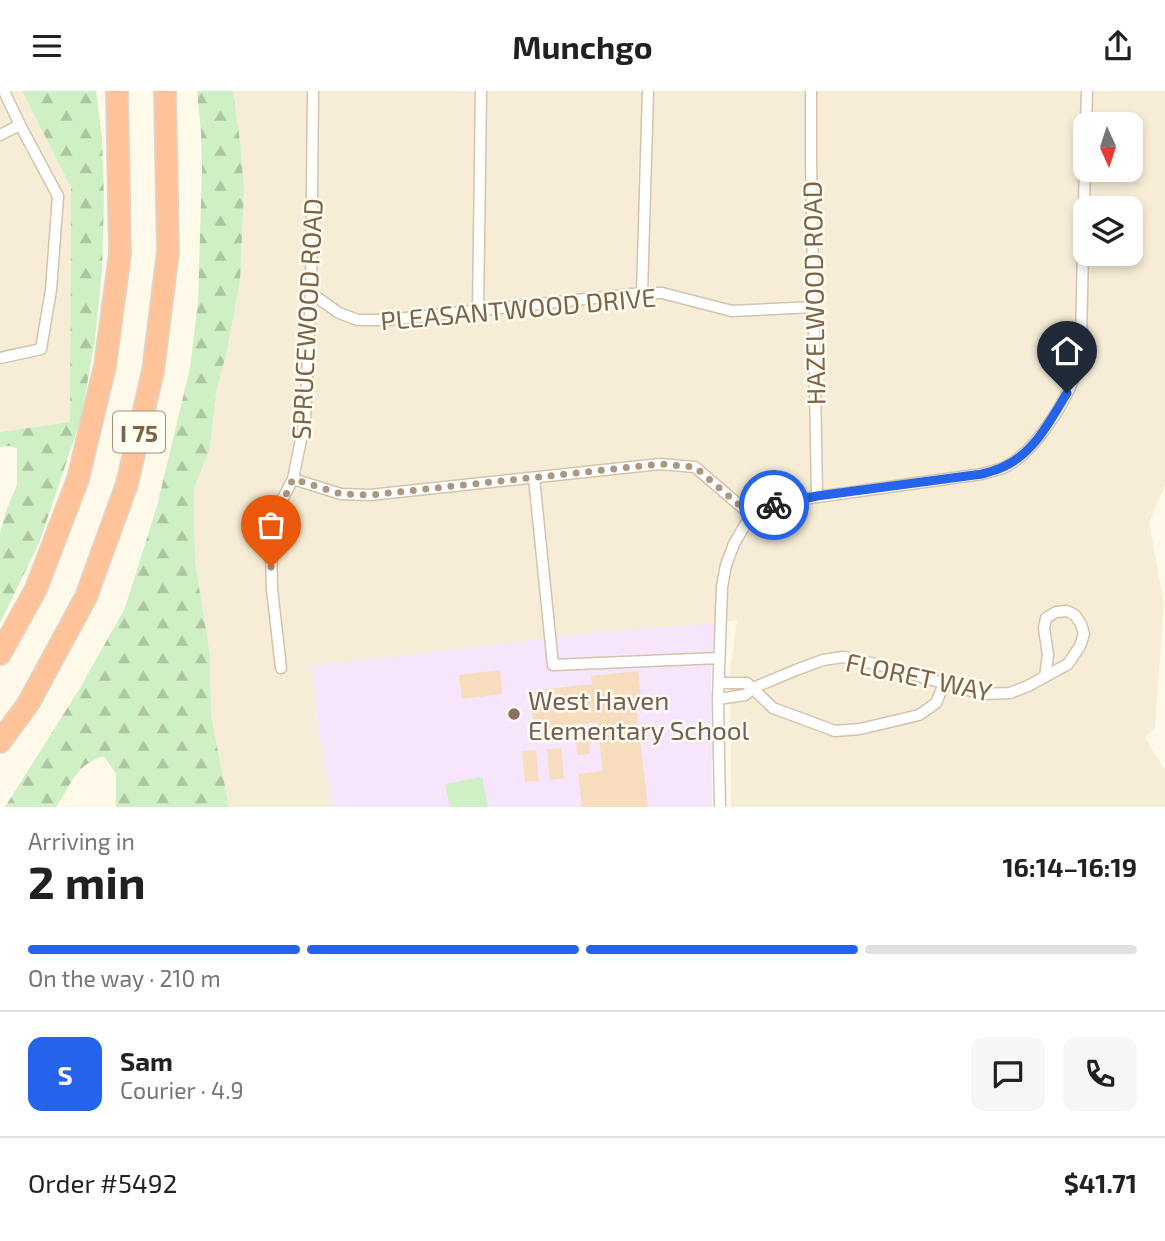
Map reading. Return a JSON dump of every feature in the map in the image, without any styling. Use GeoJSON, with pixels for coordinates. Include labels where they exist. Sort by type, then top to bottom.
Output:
{"type":"FeatureCollection","features":[{"type":"Feature","properties":{"kind":"highway","name":"I 75"},"geometry":{"type":"LineString","coordinates":[[0,654],[36,589],[78,479],[106,366],[120,254],[117,91]]}},
{"type":"Feature","properties":{"kind":"highway","name":"I 75"},"geometry":{"type":"LineString","coordinates":[[0,742],[28,703],[86,597],[127,484],[153,371],[168,251],[165,91]]}},
{"type":"Feature","properties":{"kind":"street"},"geometry":{"type":"LineString","coordinates":[[0,358],[41,349],[51,290],[58,196],[4,91]]}},
{"type":"Feature","properties":{"kind":"street","name":"SPRUCEWOOD ROAD"},"geometry":{"type":"LineString","coordinates":[[281,668],[272,589],[271,546],[283,499],[293,479],[305,420],[311,293],[313,91]]}},
{"type":"Feature","properties":{"kind":"street"},"geometry":{"type":"LineString","coordinates":[[478,311],[481,91]]}},
{"type":"Feature","properties":{"kind":"street"},"geometry":{"type":"LineString","coordinates":[[642,293],[648,91]]}},
{"type":"Feature","properties":{"kind":"street","name":"HAZELWOOD ROAD"},"geometry":{"type":"LineString","coordinates":[[811,91],[817,496]]}},
{"type":"Feature","properties":{"kind":"street"},"geometry":{"type":"LineString","coordinates":[[1086,112],[1087,91]]}},
{"type":"Feature","properties":{"kind":"street"},"geometry":{"type":"LineString","coordinates":[[0,135],[20,125]]}},
{"type":"Feature","properties":{"kind":"street"},"geometry":{"type":"LineString","coordinates":[[720,807],[718,699],[722,587],[734,544],[752,516],[772,505],[817,496],[982,474],[1005,467],[1039,438],[1067,393],[1077,367],[1081,341],[1084,182]]}},
{"type":"Feature","properties":{"kind":"street","name":"PLEASANTWOOD DRIVE"},"geometry":{"type":"LineString","coordinates":[[311,293],[339,313],[358,320],[387,320],[642,293],[662,293],[732,311],[814,307]]}},
{"type":"Feature","properties":{"kind":"street"},"geometry":{"type":"LineString","coordinates":[[293,479],[341,494],[370,495],[660,464],[695,467],[752,516]]}},
{"type":"Feature","properties":{"kind":"street"},"geometry":{"type":"LineString","coordinates":[[534,478],[553,666],[719,658]]}},
{"type":"Feature","properties":{"kind":"street","name":"FLORET WAY"},"geometry":{"type":"LineString","coordinates":[[718,699],[745,695],[753,688],[823,660],[843,657],[982,694],[1010,693],[1028,686],[1045,677],[1068,664],[1080,646],[1084,634],[1075,615],[1067,611],[1056,612],[1046,618],[1044,628],[1048,655],[1045,677]]}},
{"type":"Feature","properties":{"kind":"street"},"geometry":{"type":"LineString","coordinates":[[719,683],[747,683],[773,708],[835,731],[860,729],[919,715],[936,703],[944,684]]}},
{"type":"Feature","properties":{"kind":"shaded area"},"geometry":{"type":"Polygon","coordinates":[[[0,91],[22,91],[71,187],[70,422],[0,432],[0,91]]]}},
{"type":"Feature","properties":{"kind":"shaded area"},"geometry":{"type":"Polygon","coordinates":[[[233,91],[1165,91],[1165,485],[1149,523],[1164,603],[1155,728],[1145,738],[1165,770],[1165,807],[731,807],[730,670],[737,620],[602,632],[312,666],[317,721],[333,807],[229,807],[211,715],[210,655],[195,562],[194,488],[210,448],[216,392],[240,281],[244,190],[233,91]]]}},
{"type":"Feature","properties":{"kind":"shaded area","name":"West Haven Elementary School"},"geometry":{"type":"Polygon","coordinates":[[[715,623],[711,674],[712,807],[333,807],[317,721],[312,666],[602,632],[715,623]]]}},
{"type":"Feature","properties":{"kind":"green space"},"geometry":{"type":"Polygon","coordinates":[[[22,91],[96,91],[102,137],[102,270],[95,339],[81,419],[39,543],[0,623],[0,534],[17,485],[17,448],[0,447],[0,432],[70,422],[71,187],[22,91]]]}},
{"type":"Feature","properties":{"kind":"green space"},"geometry":{"type":"Polygon","coordinates":[[[197,91],[233,91],[244,190],[240,281],[216,392],[210,448],[194,488],[195,562],[210,655],[211,715],[229,807],[116,807],[116,774],[104,756],[80,770],[56,807],[5,807],[80,688],[125,608],[157,506],[190,368],[198,302],[202,169],[197,91]]]}},
{"type":"Feature","properties":{"kind":"green space"},"geometry":{"type":"Polygon","coordinates":[[[482,777],[488,807],[450,807],[445,784],[482,777]]]}},
{"type":"Feature","properties":{"kind":"building"},"geometry":{"type":"Polygon","coordinates":[[[500,670],[502,694],[462,699],[459,675],[500,670]]]}},
{"type":"Feature","properties":{"kind":"building","name":"West Haven Elementary School"},"geometry":{"type":"Polygon","coordinates":[[[638,671],[641,697],[635,697],[648,807],[582,807],[578,774],[603,771],[597,722],[534,730],[530,691],[592,684],[591,676],[638,671]]]}},
{"type":"Feature","properties":{"kind":"building"},"geometry":{"type":"Polygon","coordinates":[[[589,740],[590,754],[577,755],[576,742],[589,740]]]}},
{"type":"Feature","properties":{"kind":"building"},"geometry":{"type":"Polygon","coordinates":[[[561,748],[564,778],[550,780],[547,749],[561,748]]]}},
{"type":"Feature","properties":{"kind":"building"},"geometry":{"type":"Polygon","coordinates":[[[536,750],[539,781],[525,782],[522,751],[536,750]]]}},
{"type":"Feature","properties":{"kind":"way so far"},"geometry":{"type":"LineString","coordinates":[[271,567],[271,546],[276,521],[293,479],[341,494],[370,495],[660,464],[695,467],[752,516],[774,505]]}},
{"type":"Feature","properties":{"kind":"place","name":"West Haven Elementary School"},"geometry":{"type":"Point","coordinates":[514,714]}},
{"type":"Feature","properties":{"kind":"route"},"geometry":{"type":"LineString","coordinates":[[774,505],[817,496],[958,478],[1005,467],[1039,438],[1067,393]]}}]}
